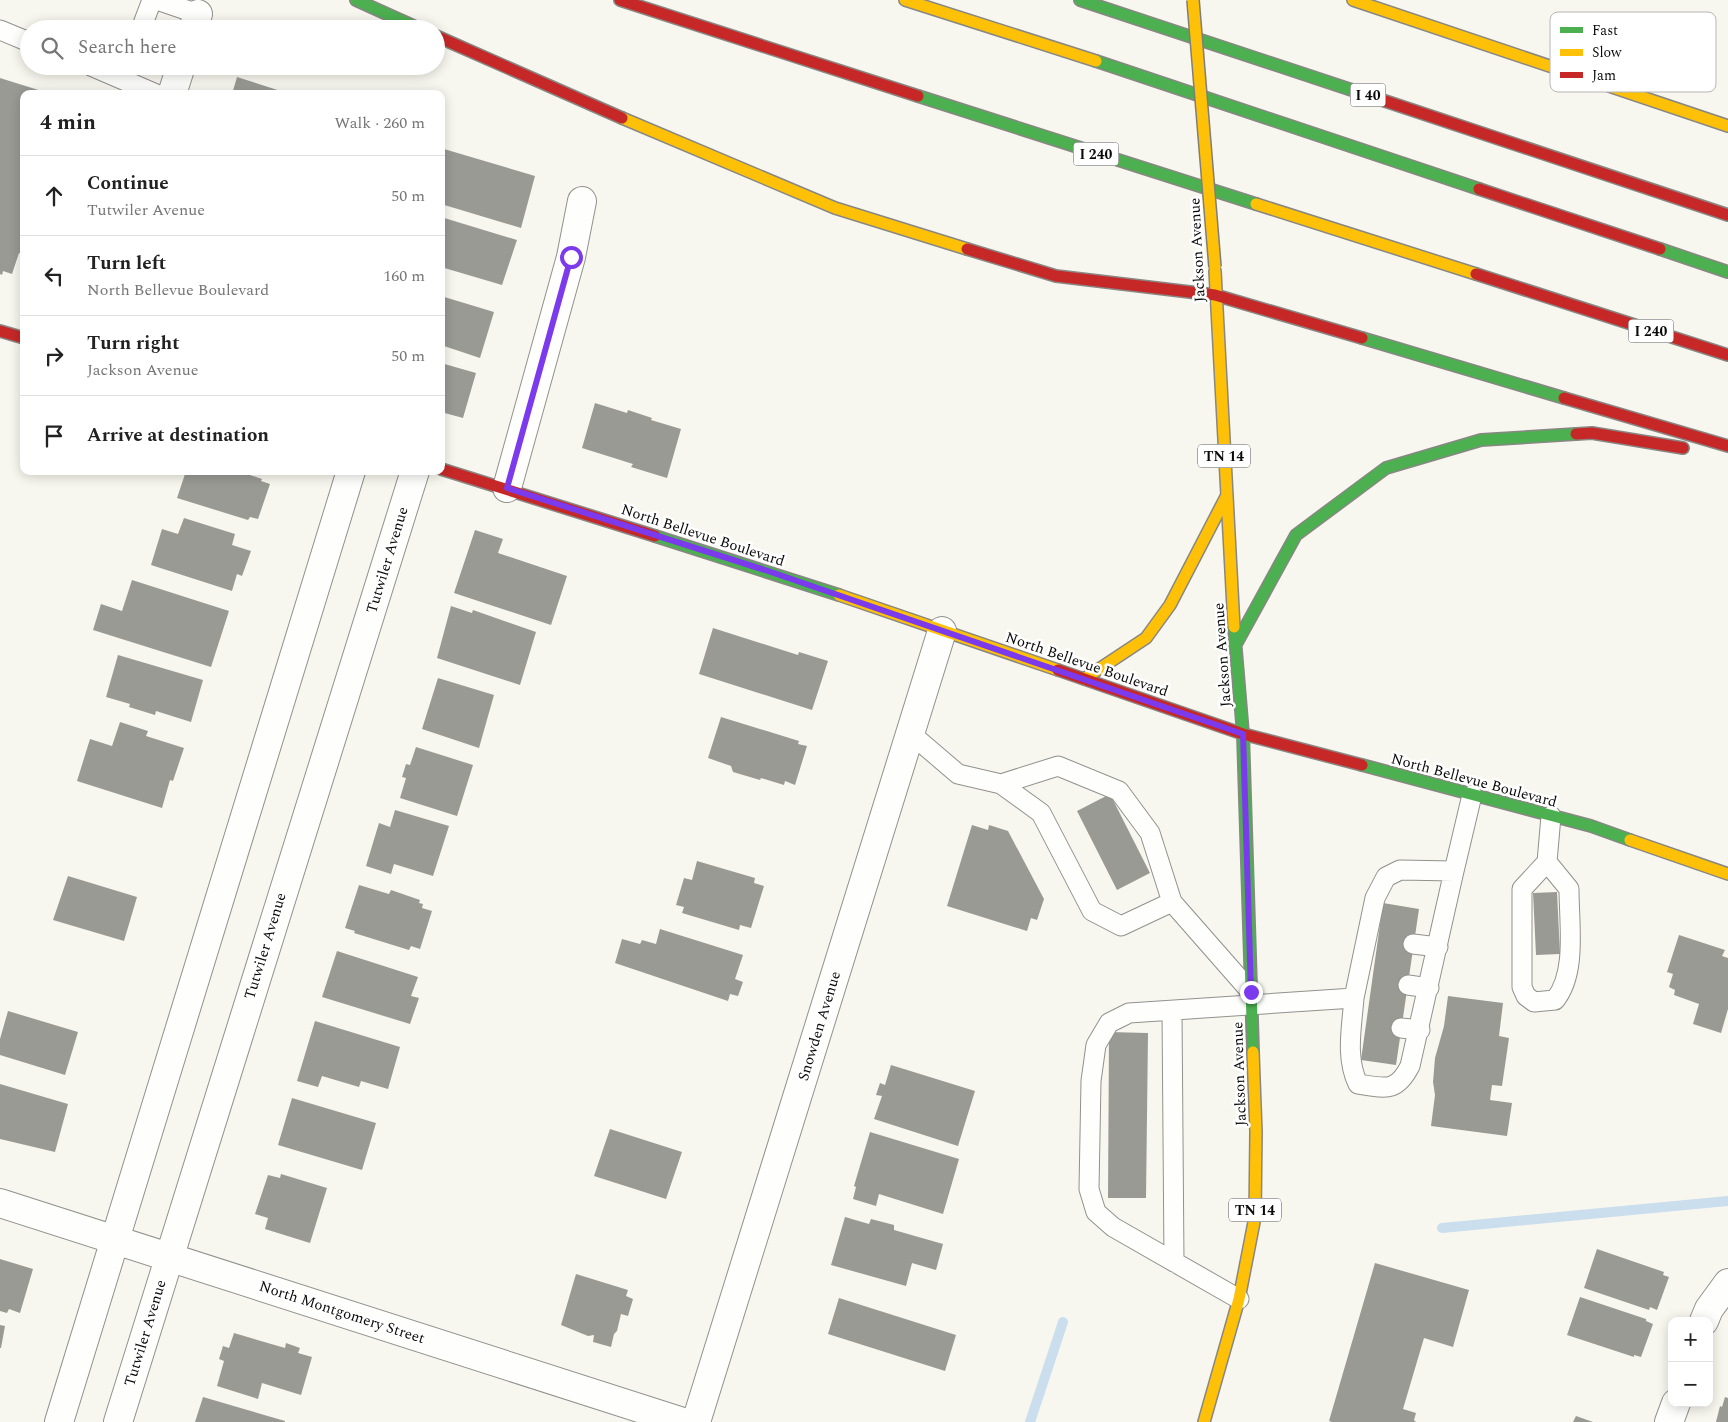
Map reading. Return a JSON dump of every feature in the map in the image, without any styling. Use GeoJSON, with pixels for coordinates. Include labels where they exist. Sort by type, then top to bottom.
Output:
{"type":"FeatureCollection","features":[{"type":"Feature","properties":{"kind":"main road"},"geometry":{"type":"LineString","coordinates":[[356,0],[400,20]]}},
{"type":"Feature","properties":{"kind":"main road","name":"I 240"},"geometry":{"type":"LineString","coordinates":[[620,0],[1728,355]]}},
{"type":"Feature","properties":{"kind":"main road"},"geometry":{"type":"LineString","coordinates":[[906,0],[1119,68],[1728,272]]}},
{"type":"Feature","properties":{"kind":"main road","name":"I 40"},"geometry":{"type":"LineString","coordinates":[[1080,0],[1728,215]]}},
{"type":"Feature","properties":{"kind":"main road","name":"Jackson Avenue"},"geometry":{"type":"LineString","coordinates":[[1193,0],[1215,267],[1235,646],[1243,734],[1256,1132],[1255,1217],[1239,1299],[1204,1422]]}},
{"type":"Feature","properties":{"kind":"main road"},"geometry":{"type":"LineString","coordinates":[[1353,0],[1550,66]]}},
{"type":"Feature","properties":{"kind":"main road"},"geometry":{"type":"LineString","coordinates":[[445,40],[600,109],[835,208],[1056,276],[1215,295],[1728,446]]}},
{"type":"Feature","properties":{"kind":"main road"},"geometry":{"type":"LineString","coordinates":[[1627,92],[1728,126]]}},
{"type":"Feature","properties":{"kind":"main road"},"geometry":{"type":"LineString","coordinates":[[0,331],[20,337]]}},
{"type":"Feature","properties":{"kind":"main road"},"geometry":{"type":"LineString","coordinates":[[1235,646],[1296,536],[1386,468],[1481,440],[1592,433],[1728,455]]}},
{"type":"Feature","properties":{"kind":"main road","name":"North Bellevue Boulevard"},"geometry":{"type":"LineString","coordinates":[[445,470],[768,571],[1243,734],[1591,826],[1728,874]]}},
{"type":"Feature","properties":{"kind":"main road"},"geometry":{"type":"LineString","coordinates":[[1084,679],[1146,638],[1170,606],[1226,495]]}},
{"type":"Feature","properties":{"kind":"street"},"geometry":{"type":"LineString","coordinates":[[173,90],[177,75]]}},
{"type":"Feature","properties":{"kind":"street"},"geometry":{"type":"LineString","coordinates":[[507,488],[571,257],[582,201]]}},
{"type":"Feature","properties":{"kind":"street"},"geometry":{"type":"LineString","coordinates":[[60,1422],[351,475]]}},
{"type":"Feature","properties":{"kind":"street","name":"Tutwiler Avenue"},"geometry":{"type":"LineString","coordinates":[[118,1422],[168,1256],[414,475]]}},
{"type":"Feature","properties":{"kind":"street","name":"Snowden Avenue"},"geometry":{"type":"LineString","coordinates":[[696,1422],[942,631]]}},
{"type":"Feature","properties":{"kind":"street","name":"North Montgomery Street"},"geometry":{"type":"LineString","coordinates":[[0,1203],[683,1422]]}},
{"type":"Feature","properties":{"kind":"street"},"geometry":{"type":"LineString","coordinates":[[1706,1317],[1727,1283]]}},
{"type":"Feature","properties":{"kind":"street"},"geometry":{"type":"LineString","coordinates":[[1669,1422],[1675,1407]]}},
{"type":"Feature","properties":{"kind":"lane"},"geometry":{"type":"LineString","coordinates":[[144,20],[152,0]]}},
{"type":"Feature","properties":{"kind":"lane"},"geometry":{"type":"LineString","coordinates":[[157,0],[193,20]]}},
{"type":"Feature","properties":{"kind":"lane"},"geometry":{"type":"LineString","coordinates":[[0,30],[20,38]]}},
{"type":"Feature","properties":{"kind":"lane"},"geometry":{"type":"LineString","coordinates":[[128,75],[150,90]]}},
{"type":"Feature","properties":{"kind":"lane"},"geometry":{"type":"LineString","coordinates":[[910,733],[958,774],[1001,784],[1041,813],[1092,911],[1121,926],[1172,902]]}},
{"type":"Feature","properties":{"kind":"lane"},"geometry":{"type":"LineString","coordinates":[[1001,784],[1058,766],[1119,791],[1150,833],[1172,902],[1251,999]]}},
{"type":"Feature","properties":{"kind":"lane"},"geometry":{"type":"LineString","coordinates":[[1454,871],[1400,870],[1386,877],[1375,898],[1373,938],[1365,979],[1354,998],[1359,1023],[1350,1058],[1358,1084],[1388,1089],[1402,1081],[1410,1066],[1420,1030],[1472,795]]}},
{"type":"Feature","properties":{"kind":"lane"},"geometry":{"type":"LineString","coordinates":[[1547,862],[1569,889],[1568,975],[1564,990],[1555,1000],[1534,1002],[1526,996],[1522,987],[1522,888],[1547,862],[1551,816]]}},
{"type":"Feature","properties":{"kind":"lane"},"geometry":{"type":"LineString","coordinates":[[1413,944],[1438,947]]}},
{"type":"Feature","properties":{"kind":"lane"},"geometry":{"type":"LineString","coordinates":[[1408,985],[1429,988]]}},
{"type":"Feature","properties":{"kind":"lane"},"geometry":{"type":"LineString","coordinates":[[1239,1299],[1113,1227],[1096,1212],[1089,1189],[1088,1118],[1096,1045],[1109,1023],[1129,1013],[1172,1011],[1251,999],[1354,998]]}},
{"type":"Feature","properties":{"kind":"lane"},"geometry":{"type":"LineString","coordinates":[[1172,1011],[1174,1262]]}},
{"type":"Feature","properties":{"kind":"lane"},"geometry":{"type":"LineString","coordinates":[[1401,1028],[1420,1030]]}},
{"type":"Feature","properties":{"kind":"building"},"geometry":{"type":"Polygon","coordinates":[[[237,77],[278,90],[233,90],[237,77]]]}},
{"type":"Feature","properties":{"kind":"building"},"geometry":{"type":"Polygon","coordinates":[[[0,78],[38,90],[20,90],[20,253],[12,274],[3,271],[2,275],[0,274],[0,78]]]}},
{"type":"Feature","properties":{"kind":"building"},"geometry":{"type":"Polygon","coordinates":[[[445,149],[535,176],[521,228],[445,205],[445,149]]]}},
{"type":"Feature","properties":{"kind":"building"},"geometry":{"type":"Polygon","coordinates":[[[445,218],[517,240],[502,285],[445,268],[445,218]]]}},
{"type":"Feature","properties":{"kind":"building"},"geometry":{"type":"Polygon","coordinates":[[[445,297],[494,312],[480,358],[445,346],[445,297]]]}},
{"type":"Feature","properties":{"kind":"building"},"geometry":{"type":"Polygon","coordinates":[[[445,364],[476,373],[463,418],[445,413],[445,364]]]}},
{"type":"Feature","properties":{"kind":"building"},"geometry":{"type":"Polygon","coordinates":[[[595,403],[627,413],[628,410],[652,418],[651,420],[681,429],[667,478],[631,467],[633,464],[582,448],[595,403]]]}},
{"type":"Feature","properties":{"kind":"building"},"geometry":{"type":"Polygon","coordinates":[[[185,475],[250,475],[270,484],[258,519],[250,517],[248,520],[177,498],[185,475]]]}},
{"type":"Feature","properties":{"kind":"building"},"geometry":{"type":"Polygon","coordinates":[[[184,518],[235,534],[232,545],[251,551],[242,576],[237,574],[232,591],[151,565],[162,529],[178,534],[184,518]]]}},
{"type":"Feature","properties":{"kind":"building"},"geometry":{"type":"Polygon","coordinates":[[[475,530],[503,539],[498,553],[567,576],[551,625],[454,593],[475,530]]]}},
{"type":"Feature","properties":{"kind":"building"},"geometry":{"type":"Polygon","coordinates":[[[132,580],[229,611],[211,667],[93,630],[101,604],[122,611],[132,580]]]}},
{"type":"Feature","properties":{"kind":"building"},"geometry":{"type":"Polygon","coordinates":[[[451,606],[472,613],[473,610],[536,632],[520,685],[437,658],[451,606]]]}},
{"type":"Feature","properties":{"kind":"building"},"geometry":{"type":"Polygon","coordinates":[[[713,628],[798,655],[799,652],[828,661],[812,710],[699,674],[713,628]]]}},
{"type":"Feature","properties":{"kind":"building"},"geometry":{"type":"Polygon","coordinates":[[[118,655],[203,680],[191,722],[156,711],[155,715],[129,707],[130,704],[106,697],[118,655]]]}},
{"type":"Feature","properties":{"kind":"building"},"geometry":{"type":"Polygon","coordinates":[[[438,678],[494,695],[479,748],[422,729],[438,678]]]}},
{"type":"Feature","properties":{"kind":"building"},"geometry":{"type":"Polygon","coordinates":[[[721,717],[799,741],[798,744],[807,746],[795,785],[785,781],[784,785],[761,778],[760,780],[733,772],[731,766],[708,758],[721,717]]]}},
{"type":"Feature","properties":{"kind":"building"},"geometry":{"type":"Polygon","coordinates":[[[120,722],[148,731],[146,736],[184,748],[173,781],[170,780],[162,808],[77,781],[90,739],[112,746],[120,722]]]}},
{"type":"Feature","properties":{"kind":"building"},"geometry":{"type":"Polygon","coordinates":[[[416,747],[473,765],[457,816],[400,798],[406,778],[402,777],[406,764],[410,765],[416,747]]]}},
{"type":"Feature","properties":{"kind":"building"},"geometry":{"type":"Polygon","coordinates":[[[1110,794],[1150,873],[1117,890],[1077,811],[1110,794]]]}},
{"type":"Feature","properties":{"kind":"building"},"geometry":{"type":"Polygon","coordinates":[[[395,810],[449,826],[433,876],[394,864],[391,874],[366,866],[379,823],[390,827],[395,810]]]}},
{"type":"Feature","properties":{"kind":"building"},"geometry":{"type":"Polygon","coordinates":[[[972,825],[988,830],[989,825],[1008,831],[1044,899],[1037,920],[1031,918],[1027,931],[947,906],[972,825]]]}},
{"type":"Feature","properties":{"kind":"building"},"geometry":{"type":"Polygon","coordinates":[[[697,861],[755,878],[754,883],[764,886],[751,928],[740,925],[739,930],[682,913],[684,907],[676,905],[684,878],[692,880],[697,861]]]}},
{"type":"Feature","properties":{"kind":"building"},"geometry":{"type":"Polygon","coordinates":[[[68,876],[137,897],[124,941],[53,920],[68,876]]]}},
{"type":"Feature","properties":{"kind":"building"},"geometry":{"type":"Polygon","coordinates":[[[359,885],[389,894],[391,890],[420,900],[419,903],[423,904],[422,908],[432,911],[420,949],[411,946],[409,950],[354,933],[355,931],[345,928],[359,885]]]}},
{"type":"Feature","properties":{"kind":"building"},"geometry":{"type":"Polygon","coordinates":[[[1557,892],[1560,954],[1536,955],[1533,893],[1557,892]]]}},
{"type":"Feature","properties":{"kind":"building"},"geometry":{"type":"Polygon","coordinates":[[[1383,903],[1419,909],[1396,1065],[1361,1060],[1383,903]]]}},
{"type":"Feature","properties":{"kind":"building"},"geometry":{"type":"Polygon","coordinates":[[[660,929],[743,955],[735,979],[743,982],[738,996],[730,994],[728,1001],[615,963],[622,939],[640,944],[642,940],[656,944],[660,929]]]}},
{"type":"Feature","properties":{"kind":"building"},"geometry":{"type":"Polygon","coordinates":[[[1679,935],[1725,950],[1722,956],[1728,958],[1728,1009],[1721,1033],[1693,1024],[1699,1004],[1674,995],[1675,990],[1669,987],[1673,974],[1667,972],[1679,935]]]}},
{"type":"Feature","properties":{"kind":"building"},"geometry":{"type":"Polygon","coordinates":[[[337,951],[418,977],[411,996],[419,998],[410,1024],[322,997],[337,951]]]}},
{"type":"Feature","properties":{"kind":"building"},"geometry":{"type":"Polygon","coordinates":[[[1448,996],[1503,1003],[1499,1036],[1509,1038],[1502,1086],[1492,1085],[1490,1100],[1512,1103],[1507,1136],[1431,1126],[1435,1095],[1433,1082],[1435,1058],[1444,1026],[1448,996]]]}},
{"type":"Feature","properties":{"kind":"building"},"geometry":{"type":"Polygon","coordinates":[[[8,1011],[78,1032],[65,1075],[0,1055],[0,1039],[8,1011]]]}},
{"type":"Feature","properties":{"kind":"building"},"geometry":{"type":"Polygon","coordinates":[[[315,1021],[400,1047],[388,1089],[361,1081],[359,1087],[322,1076],[318,1087],[297,1081],[315,1021]]]}},
{"type":"Feature","properties":{"kind":"building"},"geometry":{"type":"Polygon","coordinates":[[[1109,1032],[1148,1033],[1146,1198],[1108,1198],[1109,1032]]]}},
{"type":"Feature","properties":{"kind":"building"},"geometry":{"type":"Polygon","coordinates":[[[891,1065],[975,1091],[958,1146],[874,1119],[882,1096],[876,1095],[880,1083],[885,1085],[891,1065]]]}},
{"type":"Feature","properties":{"kind":"building"},"geometry":{"type":"Polygon","coordinates":[[[0,1084],[68,1104],[55,1152],[0,1139],[0,1084]]]}},
{"type":"Feature","properties":{"kind":"building"},"geometry":{"type":"Polygon","coordinates":[[[292,1098],[376,1123],[362,1170],[278,1145],[292,1098]]]}},
{"type":"Feature","properties":{"kind":"building"},"geometry":{"type":"Polygon","coordinates":[[[610,1129],[682,1152],[666,1199],[594,1176],[610,1129]]]}},
{"type":"Feature","properties":{"kind":"building"},"geometry":{"type":"Polygon","coordinates":[[[870,1132],[959,1159],[943,1214],[879,1194],[876,1206],[853,1199],[856,1187],[854,1186],[870,1132]]]}},
{"type":"Feature","properties":{"kind":"building"},"geometry":{"type":"Polygon","coordinates":[[[281,1174],[327,1188],[310,1243],[265,1229],[268,1218],[255,1214],[268,1175],[280,1178],[281,1174]]]}},
{"type":"Feature","properties":{"kind":"building"},"geometry":{"type":"Polygon","coordinates":[[[845,1217],[869,1224],[871,1219],[894,1225],[894,1230],[943,1244],[936,1270],[912,1263],[906,1286],[831,1265],[845,1217]]]}},
{"type":"Feature","properties":{"kind":"building"},"geometry":{"type":"Polygon","coordinates":[[[1597,1249],[1664,1272],[1663,1275],[1669,1277],[1657,1310],[1650,1307],[1649,1310],[1584,1288],[1597,1249]]]}},
{"type":"Feature","properties":{"kind":"building"},"geometry":{"type":"Polygon","coordinates":[[[0,1259],[33,1269],[20,1313],[9,1309],[7,1313],[0,1311],[0,1259]]]}},
{"type":"Feature","properties":{"kind":"building"},"geometry":{"type":"Polygon","coordinates":[[[1375,1263],[1469,1290],[1453,1347],[1424,1338],[1403,1409],[1416,1413],[1414,1420],[1416,1422],[1332,1422],[1329,1421],[1375,1263]]]}},
{"type":"Feature","properties":{"kind":"building"},"geometry":{"type":"Polygon","coordinates":[[[576,1274],[628,1290],[626,1296],[633,1299],[628,1316],[621,1314],[611,1347],[593,1342],[594,1335],[588,1336],[561,1325],[576,1274]]]}},
{"type":"Feature","properties":{"kind":"building"},"geometry":{"type":"Polygon","coordinates":[[[1580,1297],[1646,1319],[1646,1321],[1653,1324],[1641,1357],[1634,1355],[1634,1357],[1567,1335],[1580,1297]]]}},
{"type":"Feature","properties":{"kind":"building"},"geometry":{"type":"Polygon","coordinates":[[[839,1298],[956,1335],[945,1371],[828,1334],[839,1298]]]}},
{"type":"Feature","properties":{"kind":"building"},"geometry":{"type":"Polygon","coordinates":[[[0,1325],[5,1326],[1,1348],[0,1348],[0,1325]]]}},
{"type":"Feature","properties":{"kind":"building"},"geometry":{"type":"Polygon","coordinates":[[[234,1333],[285,1348],[286,1343],[300,1348],[298,1353],[312,1357],[301,1395],[262,1383],[258,1399],[217,1386],[224,1361],[219,1359],[223,1346],[229,1348],[234,1333]]]}},
{"type":"Feature","properties":{"kind":"building"},"geometry":{"type":"Polygon","coordinates":[[[203,1397],[285,1421],[285,1422],[195,1422],[203,1397]]]}},
{"type":"Feature","properties":{"kind":"building"},"geometry":{"type":"Polygon","coordinates":[[[1725,1397],[1728,1398],[1728,1422],[1716,1422],[1720,1406],[1722,1407],[1725,1397]]]}},
{"type":"Feature","properties":{"kind":"building"},"geometry":{"type":"Polygon","coordinates":[[[1576,1416],[1593,1422],[1573,1422],[1576,1416]]]}},
{"type":"Feature","properties":{"kind":"waterway"},"geometry":{"type":"LineString","coordinates":[[1442,1228],[1728,1201]]}},
{"type":"Feature","properties":{"kind":"waterway"},"geometry":{"type":"LineString","coordinates":[[1030,1422],[1063,1322]]}},
{"type":"Feature","properties":{"kind":"traffic: fast"},"geometry":{"type":"LineString","coordinates":[[356,0],[400,20]]}},
{"type":"Feature","properties":{"kind":"traffic: fast"},"geometry":{"type":"LineString","coordinates":[[1080,0],[1379,99]]}},
{"type":"Feature","properties":{"kind":"traffic: fast"},"geometry":{"type":"LineString","coordinates":[[1096,61],[1479,189]]}},
{"type":"Feature","properties":{"kind":"traffic: fast"},"geometry":{"type":"LineString","coordinates":[[918,96],[1256,204]]}},
{"type":"Feature","properties":{"kind":"traffic: fast"},"geometry":{"type":"LineString","coordinates":[[1660,249],[1728,272]]}},
{"type":"Feature","properties":{"kind":"traffic: fast"},"geometry":{"type":"LineString","coordinates":[[1362,338],[1564,398]]}},
{"type":"Feature","properties":{"kind":"traffic: fast"},"geometry":{"type":"LineString","coordinates":[[1235,646],[1296,535],[1386,468],[1481,440],[1576,434]]}},
{"type":"Feature","properties":{"kind":"traffic: fast"},"geometry":{"type":"LineString","coordinates":[[655,536],[839,595]]}},
{"type":"Feature","properties":{"kind":"traffic: fast"},"geometry":{"type":"LineString","coordinates":[[1234,627],[1243,734],[1253,1052]]}},
{"type":"Feature","properties":{"kind":"traffic: fast"},"geometry":{"type":"LineString","coordinates":[[1362,765],[1591,826],[1630,840]]}},
{"type":"Feature","properties":{"kind":"traffic: slow"},"geometry":{"type":"LineString","coordinates":[[905,0],[1096,61]]}},
{"type":"Feature","properties":{"kind":"traffic: slow"},"geometry":{"type":"LineString","coordinates":[[1193,0],[1215,267]]}},
{"type":"Feature","properties":{"kind":"traffic: slow"},"geometry":{"type":"LineString","coordinates":[[1353,0],[1550,66]]}},
{"type":"Feature","properties":{"kind":"traffic: slow"},"geometry":{"type":"LineString","coordinates":[[1627,92],[1728,126]]}},
{"type":"Feature","properties":{"kind":"traffic: slow"},"geometry":{"type":"LineString","coordinates":[[622,118],[835,208],[967,249]]}},
{"type":"Feature","properties":{"kind":"traffic: slow"},"geometry":{"type":"LineString","coordinates":[[1256,204],[1476,274]]}},
{"type":"Feature","properties":{"kind":"traffic: slow"},"geometry":{"type":"LineString","coordinates":[[1215,271],[1234,627]]}},
{"type":"Feature","properties":{"kind":"traffic: slow"},"geometry":{"type":"LineString","coordinates":[[1084,679],[1146,638],[1170,605],[1226,497]]}},
{"type":"Feature","properties":{"kind":"traffic: slow"},"geometry":{"type":"LineString","coordinates":[[839,595],[1058,670]]}},
{"type":"Feature","properties":{"kind":"traffic: slow"},"geometry":{"type":"LineString","coordinates":[[1630,840],[1728,874]]}},
{"type":"Feature","properties":{"kind":"traffic: slow"},"geometry":{"type":"LineString","coordinates":[[1204,1422],[1239,1299],[1255,1217],[1256,1132],[1253,1052]]}},
{"type":"Feature","properties":{"kind":"traffic: jam"},"geometry":{"type":"LineString","coordinates":[[620,0],[918,96]]}},
{"type":"Feature","properties":{"kind":"traffic: jam"},"geometry":{"type":"LineString","coordinates":[[445,40],[622,118]]}},
{"type":"Feature","properties":{"kind":"traffic: jam"},"geometry":{"type":"LineString","coordinates":[[1379,99],[1728,215]]}},
{"type":"Feature","properties":{"kind":"traffic: jam"},"geometry":{"type":"LineString","coordinates":[[1479,189],[1660,249]]}},
{"type":"Feature","properties":{"kind":"traffic: jam"},"geometry":{"type":"LineString","coordinates":[[967,249],[1056,276],[1215,295],[1362,338]]}},
{"type":"Feature","properties":{"kind":"traffic: jam"},"geometry":{"type":"LineString","coordinates":[[1476,274],[1728,355]]}},
{"type":"Feature","properties":{"kind":"traffic: jam"},"geometry":{"type":"LineString","coordinates":[[0,331],[20,337]]}},
{"type":"Feature","properties":{"kind":"traffic: jam"},"geometry":{"type":"LineString","coordinates":[[1564,398],[1728,446]]}},
{"type":"Feature","properties":{"kind":"traffic: jam"},"geometry":{"type":"LineString","coordinates":[[1576,434],[1592,433],[1683,448]]}},
{"type":"Feature","properties":{"kind":"traffic: jam"},"geometry":{"type":"LineString","coordinates":[[445,470],[655,536]]}},
{"type":"Feature","properties":{"kind":"traffic: jam"},"geometry":{"type":"LineString","coordinates":[[1058,670],[1243,734],[1362,765]]}},
{"type":"Feature","properties":{"kind":"route"},"geometry":{"type":"LineString","coordinates":[[571,257],[507,488],[768,571],[1243,734],[1251,992]]}}]}
